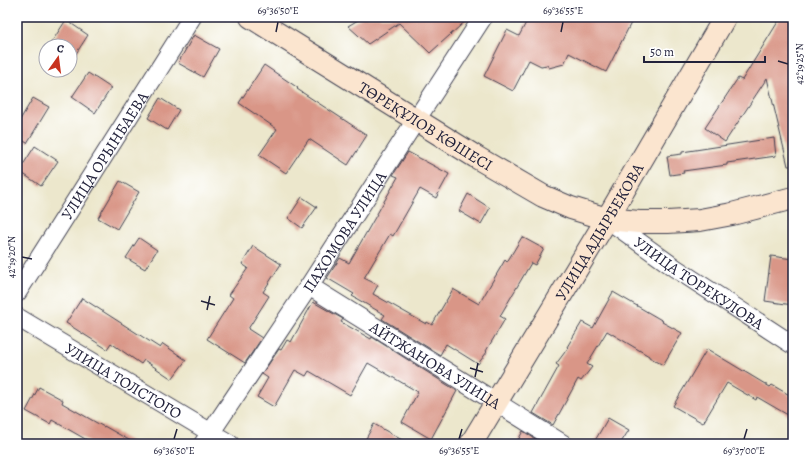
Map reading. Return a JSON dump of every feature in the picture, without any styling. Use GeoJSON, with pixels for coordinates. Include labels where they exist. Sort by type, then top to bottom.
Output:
{"type":"FeatureCollection","features":[{"type":"Feature","properties":{"kind":"main road","name":"ТӨРЕҚҰЛОВ КӨШЕСІ"},"geometry":{"type":"LineString","coordinates":[[251,17],[476,157],[543,196],[571,208],[607,219],[639,222],[668,222],[700,220],[732,214],[793,198]]}},
{"type":"Feature","properties":{"kind":"main road","name":"УЛИЦА АДЫРБЕКОВА"},"geometry":{"type":"LineString","coordinates":[[471,444],[607,219],[725,17]]}},
{"type":"Feature","properties":{"kind":"street","name":"УЛИЦА ОРЫНБАЕВА"},"geometry":{"type":"LineString","coordinates":[[17,293],[192,17]]}},
{"type":"Feature","properties":{"kind":"street","name":"ПАХОМОВА УЛИЦА"},"geometry":{"type":"LineString","coordinates":[[207,438],[309,286],[483,17]]}},
{"type":"Feature","properties":{"kind":"street","name":"УЛИЦА ТОРЕКУЛОВА"},"geometry":{"type":"LineString","coordinates":[[607,219],[676,268],[793,344]]}},
{"type":"Feature","properties":{"kind":"street","name":"АЙТЖАНОВА УЛИЦА"},"geometry":{"type":"LineString","coordinates":[[309,286],[563,444]]}},
{"type":"Feature","properties":{"kind":"street","name":"УЛИЦА ТОЛСТОГО"},"geometry":{"type":"LineString","coordinates":[[17,317],[207,438],[230,444]]}},
{"type":"Feature","properties":{"kind":"building"},"geometry":{"type":"Polygon","coordinates":[[[363,17],[470,17],[430,53],[399,23],[368,44],[348,26],[363,17]]]}},
{"type":"Feature","properties":{"kind":"building"},"geometry":{"type":"Polygon","coordinates":[[[529,17],[634,17],[606,72],[569,53],[564,64],[549,68],[547,65],[541,66],[529,60],[513,91],[484,76],[507,30],[519,36],[529,17]]]}},
{"type":"Feature","properties":{"kind":"building"},"geometry":{"type":"Polygon","coordinates":[[[781,17],[793,17],[793,166],[788,166],[767,78],[725,142],[705,128],[738,78],[742,80],[781,17]]]}},
{"type":"Feature","properties":{"kind":"building"},"geometry":{"type":"Polygon","coordinates":[[[66,20],[88,35],[78,51],[78,38],[54,38],[66,20]]]}},
{"type":"Feature","properties":{"kind":"building"},"geometry":{"type":"Polygon","coordinates":[[[194,35],[219,49],[203,77],[178,63],[194,35]]]}},
{"type":"Feature","properties":{"kind":"building"},"geometry":{"type":"Polygon","coordinates":[[[264,65],[298,88],[297,89],[367,135],[348,165],[309,139],[286,173],[259,155],[277,129],[239,103],[264,65]]]}},
{"type":"Feature","properties":{"kind":"building"},"geometry":{"type":"Polygon","coordinates":[[[88,73],[111,88],[95,113],[72,97],[88,73]]]}},
{"type":"Feature","properties":{"kind":"building"},"geometry":{"type":"Polygon","coordinates":[[[33,98],[49,107],[27,143],[17,137],[17,125],[33,98]]]}},
{"type":"Feature","properties":{"kind":"building"},"geometry":{"type":"Polygon","coordinates":[[[160,98],[179,110],[167,130],[148,118],[160,98]]]}},
{"type":"Feature","properties":{"kind":"building"},"geometry":{"type":"Polygon","coordinates":[[[774,138],[776,156],[727,163],[727,165],[683,171],[684,173],[670,175],[667,156],[682,154],[682,152],[774,138]]]}},
{"type":"Feature","properties":{"kind":"building"},"geometry":{"type":"Polygon","coordinates":[[[35,146],[58,161],[41,186],[19,171],[35,146]]]}},
{"type":"Feature","properties":{"kind":"building"},"geometry":{"type":"Polygon","coordinates":[[[408,152],[449,174],[436,198],[420,189],[393,236],[390,234],[364,278],[378,285],[373,294],[426,324],[427,322],[432,325],[453,289],[479,304],[505,260],[507,262],[522,237],[544,249],[535,265],[531,263],[500,316],[505,319],[486,351],[487,352],[478,364],[446,344],[440,355],[382,319],[385,315],[352,296],[354,294],[327,278],[340,258],[349,263],[398,177],[393,175],[408,152]]]}},
{"type":"Feature","properties":{"kind":"building"},"geometry":{"type":"Polygon","coordinates":[[[120,181],[139,192],[117,229],[98,218],[120,181]]]}},
{"type":"Feature","properties":{"kind":"building"},"geometry":{"type":"Polygon","coordinates":[[[468,194],[490,208],[481,224],[459,211],[468,194]]]}},
{"type":"Feature","properties":{"kind":"building"},"geometry":{"type":"Polygon","coordinates":[[[302,197],[317,207],[302,228],[288,218],[302,197]]]}},
{"type":"Feature","properties":{"kind":"building"},"geometry":{"type":"Polygon","coordinates":[[[139,238],[157,250],[145,269],[126,258],[139,238]]]}},
{"type":"Feature","properties":{"kind":"building"},"geometry":{"type":"Polygon","coordinates":[[[253,246],[281,264],[263,292],[269,296],[248,329],[262,338],[245,363],[207,339],[233,298],[229,295],[248,268],[242,264],[253,246]]]}},
{"type":"Feature","properties":{"kind":"building"},"geometry":{"type":"Polygon","coordinates":[[[771,256],[793,259],[793,305],[765,301],[771,256]]]}},
{"type":"Feature","properties":{"kind":"building"},"geometry":{"type":"Polygon","coordinates":[[[613,292],[682,333],[663,365],[607,331],[587,364],[592,367],[581,381],[578,379],[553,425],[533,413],[559,366],[556,364],[568,348],[567,347],[582,322],[593,328],[613,292]]]}},
{"type":"Feature","properties":{"kind":"building"},"geometry":{"type":"Polygon","coordinates":[[[82,298],[160,348],[163,344],[186,360],[172,379],[144,360],[141,364],[111,343],[107,349],[66,323],[82,298]]]}},
{"type":"Feature","properties":{"kind":"building"},"geometry":{"type":"Polygon","coordinates":[[[313,302],[343,319],[341,322],[371,339],[372,337],[457,391],[431,439],[402,422],[418,392],[368,363],[350,395],[309,371],[306,376],[295,370],[274,407],[257,397],[268,378],[262,374],[287,340],[291,342],[313,302]]]}},
{"type":"Feature","properties":{"kind":"building"},"geometry":{"type":"Polygon","coordinates":[[[707,349],[770,387],[772,385],[793,397],[793,418],[757,397],[756,400],[727,383],[703,423],[673,406],[707,349]]]}},
{"type":"Feature","properties":{"kind":"building"},"geometry":{"type":"Polygon","coordinates":[[[39,387],[63,400],[62,403],[136,444],[94,444],[52,420],[50,424],[26,411],[39,387]]]}},
{"type":"Feature","properties":{"kind":"building"},"geometry":{"type":"Polygon","coordinates":[[[608,418],[629,430],[620,444],[593,444],[608,418]]]}},
{"type":"Feature","properties":{"kind":"building"},"geometry":{"type":"Polygon","coordinates":[[[374,424],[409,444],[363,444],[374,424]]]}},
{"type":"Feature","properties":{"kind":"building"},"geometry":{"type":"Polygon","coordinates":[[[523,431],[543,444],[516,444],[523,431]]]}}]}
